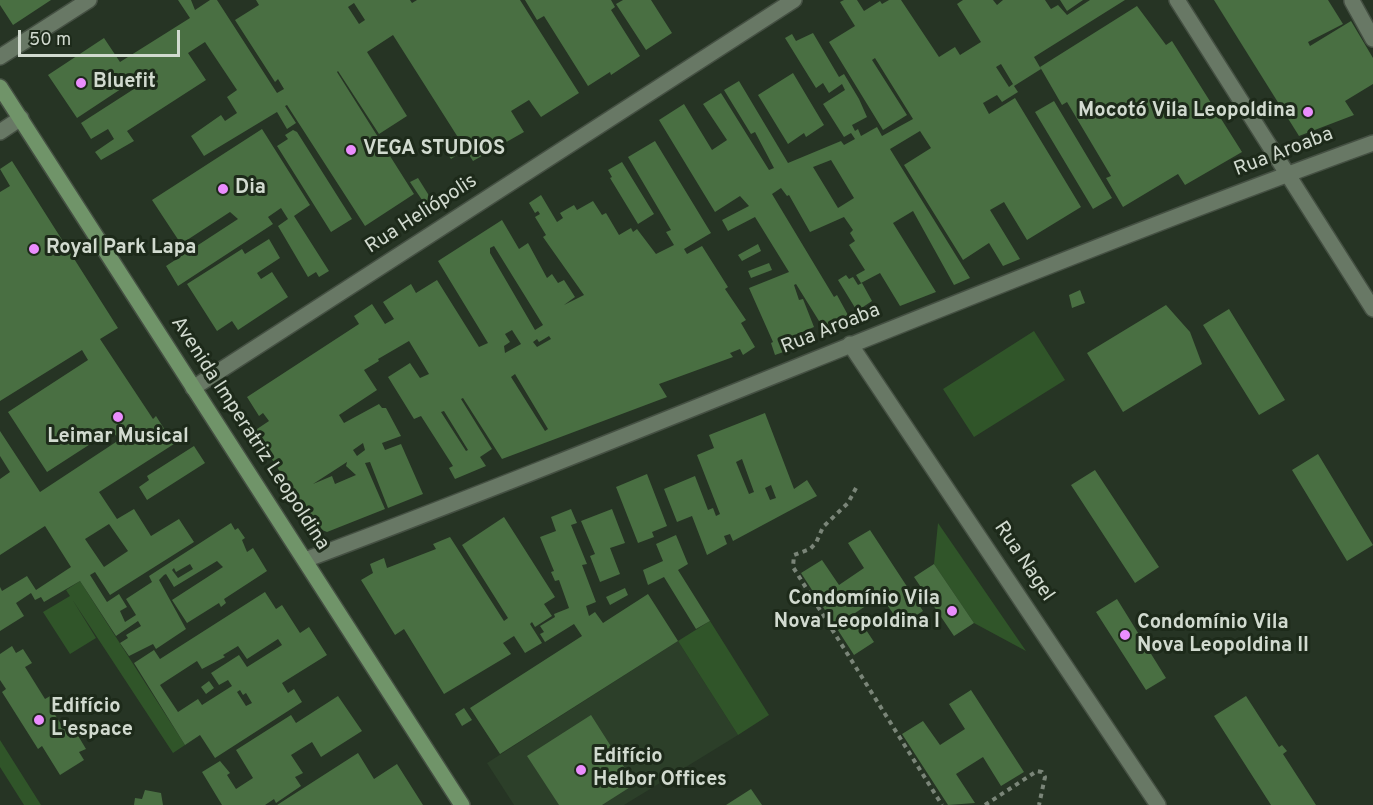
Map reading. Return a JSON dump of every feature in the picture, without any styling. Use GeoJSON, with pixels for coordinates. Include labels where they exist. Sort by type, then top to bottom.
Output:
{"type":"FeatureCollection","features":[{"type":"Feature","properties":{"kind":"main road","name":"Avenida Imperatriz Leopoldina"},"geometry":{"type":"LineString","coordinates":[[0,87],[462,805]]}},
{"type":"Feature","properties":{"kind":"street"},"geometry":{"type":"LineString","coordinates":[[0,57],[89,0]]}},
{"type":"Feature","properties":{"kind":"street","name":"Rua Heliópolis"},"geometry":{"type":"LineString","coordinates":[[193,388],[794,0]]}},
{"type":"Feature","properties":{"kind":"street"},"geometry":{"type":"LineString","coordinates":[[1177,0],[1373,309]]}},
{"type":"Feature","properties":{"kind":"street"},"geometry":{"type":"LineString","coordinates":[[1352,1],[1373,39]]}},
{"type":"Feature","properties":{"kind":"street"},"geometry":{"type":"LineString","coordinates":[[0,132],[21,118]]}},
{"type":"Feature","properties":{"kind":"street","name":"Rua Aroaba"},"geometry":{"type":"LineString","coordinates":[[305,560],[571,459],[850,344],[1373,142]]}},
{"type":"Feature","properties":{"kind":"street","name":"Rua Nagel"},"geometry":{"type":"LineString","coordinates":[[850,344],[1158,805]]}},
{"type":"Feature","properties":{"kind":"path"},"geometry":{"type":"LineString","coordinates":[[856,488],[848,503],[823,527],[816,543],[810,549],[794,555],[793,567],[942,805]]}},
{"type":"Feature","properties":{"kind":"path"},"geometry":{"type":"LineString","coordinates":[[985,805],[1037,771],[1042,772],[1045,777],[1039,805]]}},
{"type":"Feature","properties":{"kind":"shaded area"},"geometry":{"type":"Polygon","coordinates":[[[678,641],[738,735],[624,805],[514,805],[487,763],[678,641]]]}},
{"type":"Feature","properties":{"kind":"green space"},"geometry":{"type":"Polygon","coordinates":[[[1034,331],[1065,380],[974,437],[943,389],[1034,331]]]}},
{"type":"Feature","properties":{"kind":"green space"},"geometry":{"type":"Polygon","coordinates":[[[938,523],[1026,651],[974,623],[934,564],[938,523]]]}},
{"type":"Feature","properties":{"kind":"green space"},"geometry":{"type":"Polygon","coordinates":[[[80,581],[185,745],[173,753],[72,599],[96,638],[70,654],[43,612],[70,596],[66,590],[80,581]]]}},
{"type":"Feature","properties":{"kind":"green space"},"geometry":{"type":"Polygon","coordinates":[[[710,621],[769,715],[738,735],[678,641],[710,621]]]}},
{"type":"Feature","properties":{"kind":"green space"},"geometry":{"type":"Polygon","coordinates":[[[0,740],[41,805],[24,805],[0,767],[0,740]]]}},
{"type":"Feature","properties":{"kind":"building"},"geometry":{"type":"Polygon","coordinates":[[[0,0],[51,0],[13,25],[0,5],[0,0]]]}},
{"type":"Feature","properties":{"kind":"building"},"geometry":{"type":"Polygon","coordinates":[[[178,0],[191,0],[195,10],[210,0],[217,0],[277,93],[284,89],[278,79],[275,82],[235,20],[259,5],[256,0],[410,0],[412,3],[417,0],[520,0],[579,93],[541,117],[529,100],[511,111],[524,132],[473,161],[393,35],[367,52],[407,116],[379,134],[337,72],[414,194],[365,226],[287,105],[285,106],[296,123],[287,129],[277,112],[204,156],[191,136],[221,115],[225,121],[237,113],[227,97],[237,90],[205,42],[188,53],[206,80],[127,131],[134,141],[101,160],[95,152],[114,139],[108,129],[91,139],[81,123],[137,87],[133,81],[77,118],[48,75],[104,38],[120,62],[190,18],[178,0]],[[354,3],[348,7],[359,24],[365,20],[354,3]]]}},
{"type":"Feature","properties":{"kind":"building"},"geometry":{"type":"Polygon","coordinates":[[[525,0],[611,0],[615,7],[611,10],[640,56],[611,75],[610,72],[588,86],[544,16],[537,20],[525,0]]]}},
{"type":"Feature","properties":{"kind":"building"},"geometry":{"type":"Polygon","coordinates":[[[623,0],[651,0],[672,33],[646,50],[616,4],[623,0]]]}},
{"type":"Feature","properties":{"kind":"building"},"geometry":{"type":"Polygon","coordinates":[[[857,0],[864,11],[880,1],[882,4],[889,0],[901,0],[939,57],[955,47],[960,55],[981,42],[957,4],[963,0],[993,0],[997,5],[1003,0],[1045,0],[1051,9],[1058,5],[1067,15],[1090,0],[1125,0],[1034,57],[1041,69],[1014,86],[1018,92],[1002,102],[997,95],[983,103],[989,114],[1015,98],[1081,207],[1027,240],[1004,202],[990,210],[1020,259],[1003,266],[989,243],[963,260],[904,165],[931,148],[920,131],[890,149],[970,278],[954,285],[913,211],[893,223],[936,292],[900,306],[880,273],[861,283],[856,275],[865,270],[849,245],[855,241],[850,233],[853,230],[844,217],[810,232],[789,195],[787,196],[781,188],[772,194],[834,297],[837,295],[849,317],[824,329],[796,284],[794,285],[799,300],[803,299],[814,327],[788,338],[792,349],[775,355],[771,343],[773,342],[749,288],[789,272],[755,217],[728,231],[722,220],[749,206],[740,196],[715,212],[659,120],[684,104],[712,150],[727,140],[703,104],[721,93],[769,170],[774,168],[755,132],[751,134],[724,90],[739,81],[788,163],[841,141],[844,145],[855,139],[851,133],[844,137],[823,104],[845,90],[842,84],[829,93],[823,83],[816,88],[785,38],[792,34],[796,41],[813,33],[839,77],[844,74],[867,117],[852,125],[855,131],[858,129],[861,136],[877,127],[882,136],[913,119],[875,58],[872,60],[907,115],[883,130],[829,42],[855,26],[840,2],[857,0]],[[1001,64],[996,67],[1009,87],[1013,84],[1001,64]],[[831,160],[813,167],[838,208],[854,198],[831,160]]]}},
{"type":"Feature","properties":{"kind":"building"},"geometry":{"type":"Polygon","coordinates":[[[1060,0],[1083,0],[1067,11],[1060,0]]]}},
{"type":"Feature","properties":{"kind":"building"},"geometry":{"type":"Polygon","coordinates":[[[1214,0],[1328,0],[1343,24],[1308,42],[1310,46],[1351,21],[1373,58],[1373,84],[1345,101],[1354,115],[1299,136],[1214,0]]]}},
{"type":"Feature","properties":{"kind":"building"},"geometry":{"type":"Polygon","coordinates":[[[1137,6],[1166,45],[1172,41],[1242,152],[1185,185],[1178,174],[1123,207],[1106,178],[1111,176],[1067,102],[1062,105],[1040,67],[1137,6]]]}},
{"type":"Feature","properties":{"kind":"building"},"geometry":{"type":"Polygon","coordinates":[[[793,73],[824,125],[806,137],[804,133],[788,144],[758,95],[793,73]]]}},
{"type":"Feature","properties":{"kind":"building"},"geometry":{"type":"Polygon","coordinates":[[[1054,101],[1112,198],[1093,209],[1035,112],[1054,101]]]}},
{"type":"Feature","properties":{"kind":"building"},"geometry":{"type":"Polygon","coordinates":[[[262,129],[310,205],[294,216],[329,271],[319,277],[316,272],[308,277],[278,226],[288,219],[281,208],[268,217],[273,224],[178,286],[166,266],[238,219],[230,212],[181,244],[152,200],[262,129]]]}},
{"type":"Feature","properties":{"kind":"building"},"geometry":{"type":"Polygon","coordinates":[[[293,130],[297,132],[352,219],[331,232],[277,146],[288,139],[285,135],[293,130]]]}},
{"type":"Feature","properties":{"kind":"building"},"geometry":{"type":"Polygon","coordinates":[[[450,140],[458,150],[457,155],[451,159],[441,145],[450,140]]]}},
{"type":"Feature","properties":{"kind":"building"},"geometry":{"type":"Polygon","coordinates":[[[655,141],[711,233],[684,249],[687,254],[702,246],[728,287],[725,289],[746,320],[741,323],[755,347],[743,355],[740,349],[730,353],[733,357],[659,384],[667,397],[502,459],[463,398],[461,399],[492,449],[480,457],[486,466],[455,479],[449,468],[453,466],[421,416],[414,419],[388,377],[410,363],[420,378],[429,374],[409,341],[364,370],[377,390],[339,415],[344,423],[379,404],[382,408],[386,408],[401,436],[382,443],[385,450],[401,444],[423,494],[388,508],[370,462],[365,463],[385,509],[327,532],[315,527],[254,431],[269,421],[263,413],[259,416],[247,397],[359,324],[354,316],[372,304],[385,324],[394,319],[383,302],[411,284],[416,293],[437,280],[479,347],[488,343],[438,261],[502,220],[519,249],[528,243],[547,278],[552,274],[558,283],[564,280],[575,297],[564,305],[584,295],[543,237],[546,235],[535,217],[540,214],[538,211],[535,213],[529,203],[541,195],[557,222],[563,218],[560,213],[574,205],[577,210],[593,201],[602,215],[606,213],[619,235],[631,228],[633,232],[637,229],[656,254],[674,245],[666,232],[671,230],[628,157],[655,141]],[[494,246],[490,248],[490,253],[535,330],[543,325],[494,246]],[[512,330],[505,334],[510,342],[504,346],[505,353],[521,344],[512,330]],[[549,336],[539,342],[537,339],[533,342],[537,347],[551,339],[549,336]],[[515,374],[511,377],[545,431],[548,429],[515,374]],[[444,411],[441,412],[466,451],[468,450],[444,411]],[[363,443],[353,450],[357,456],[365,450],[363,443]],[[347,462],[313,484],[332,476],[335,484],[356,475],[346,466],[347,462]]]}},
{"type":"Feature","properties":{"kind":"building"},"geometry":{"type":"Polygon","coordinates":[[[12,161],[118,328],[100,339],[153,419],[156,416],[174,444],[99,492],[117,519],[134,509],[151,536],[179,519],[194,542],[110,595],[95,572],[90,575],[107,602],[119,594],[127,607],[120,611],[125,622],[136,615],[126,599],[152,582],[149,576],[231,523],[235,530],[238,528],[245,538],[242,540],[247,552],[253,548],[267,571],[224,599],[226,603],[221,607],[219,603],[187,623],[172,600],[223,567],[217,561],[174,587],[166,574],[164,575],[159,580],[186,629],[156,649],[153,644],[129,656],[120,643],[128,638],[126,635],[141,626],[138,621],[116,636],[80,581],[44,602],[41,597],[35,600],[31,593],[16,603],[24,616],[0,631],[0,587],[2,591],[27,576],[36,590],[71,567],[45,526],[0,555],[0,479],[10,472],[0,456],[0,431],[40,492],[119,440],[112,430],[47,472],[8,412],[88,360],[82,350],[0,401],[0,192],[10,186],[0,169],[12,161]],[[109,524],[85,539],[104,567],[128,551],[109,524]],[[190,564],[176,572],[174,568],[172,570],[178,578],[193,569],[190,564]]]}},
{"type":"Feature","properties":{"kind":"building"},"geometry":{"type":"Polygon","coordinates":[[[622,162],[654,214],[638,224],[610,178],[612,177],[608,170],[622,162]]]}},
{"type":"Feature","properties":{"kind":"building"},"geometry":{"type":"Polygon","coordinates":[[[418,178],[433,202],[426,206],[410,182],[418,178]]]}},
{"type":"Feature","properties":{"kind":"building"},"geometry":{"type":"Polygon","coordinates":[[[269,239],[280,258],[257,273],[261,279],[272,272],[288,297],[238,330],[232,321],[217,331],[187,284],[242,249],[245,254],[269,239]]]}},
{"type":"Feature","properties":{"kind":"building"},"geometry":{"type":"Polygon","coordinates":[[[758,244],[761,251],[742,261],[738,255],[758,244]]]}},
{"type":"Feature","properties":{"kind":"building"},"geometry":{"type":"Polygon","coordinates":[[[769,263],[772,270],[751,278],[748,271],[769,263]]]}},
{"type":"Feature","properties":{"kind":"building"},"geometry":{"type":"Polygon","coordinates":[[[846,275],[849,279],[853,277],[858,285],[862,283],[872,301],[857,311],[838,280],[846,275]]]}},
{"type":"Feature","properties":{"kind":"building"},"geometry":{"type":"Polygon","coordinates":[[[1080,290],[1085,303],[1072,308],[1069,295],[1080,290]]]}},
{"type":"Feature","properties":{"kind":"building"},"geometry":{"type":"Polygon","coordinates":[[[1166,305],[1190,332],[1202,364],[1123,412],[1087,353],[1166,305]]]}},
{"type":"Feature","properties":{"kind":"building"},"geometry":{"type":"Polygon","coordinates":[[[1229,309],[1285,400],[1259,415],[1203,325],[1229,309]]]}},
{"type":"Feature","properties":{"kind":"building"},"geometry":{"type":"Polygon","coordinates":[[[765,413],[794,489],[807,480],[817,496],[733,541],[730,534],[724,536],[727,544],[707,555],[692,516],[677,522],[664,489],[695,476],[708,510],[713,508],[716,516],[720,514],[697,455],[714,448],[709,435],[765,413]],[[742,459],[736,462],[749,494],[754,492],[742,459]],[[771,485],[765,488],[770,500],[776,498],[771,485]]]}},
{"type":"Feature","properties":{"kind":"building"},"geometry":{"type":"Polygon","coordinates":[[[194,446],[205,463],[147,500],[139,487],[149,480],[147,476],[194,446]]]}},
{"type":"Feature","properties":{"kind":"building"},"geometry":{"type":"Polygon","coordinates":[[[1318,454],[1373,545],[1347,561],[1292,470],[1318,454]]]}},
{"type":"Feature","properties":{"kind":"building"},"geometry":{"type":"Polygon","coordinates":[[[1095,470],[1159,567],[1135,583],[1071,485],[1095,470]]]}},
{"type":"Feature","properties":{"kind":"building"},"geometry":{"type":"Polygon","coordinates":[[[647,474],[667,526],[652,532],[654,537],[638,543],[616,487],[647,474]]]}},
{"type":"Feature","properties":{"kind":"building"},"geometry":{"type":"Polygon","coordinates":[[[571,509],[577,523],[571,525],[587,564],[582,565],[596,602],[586,606],[589,616],[595,612],[603,623],[648,594],[678,641],[500,754],[470,708],[582,636],[574,624],[545,642],[540,634],[544,632],[540,626],[555,617],[554,614],[569,608],[559,580],[555,581],[551,572],[554,571],[540,537],[556,531],[551,517],[571,509]]]}},
{"type":"Feature","properties":{"kind":"building"},"geometry":{"type":"Polygon","coordinates":[[[612,509],[625,543],[610,548],[620,574],[600,582],[590,556],[595,554],[581,521],[612,509]]]}},
{"type":"Feature","properties":{"kind":"building"},"geometry":{"type":"Polygon","coordinates":[[[504,517],[555,597],[544,604],[552,616],[535,627],[532,622],[530,624],[542,643],[525,653],[514,636],[503,643],[511,654],[444,694],[404,629],[395,635],[361,580],[373,573],[370,564],[384,558],[387,568],[436,549],[433,544],[450,537],[504,621],[508,618],[462,545],[504,517]]]}},
{"type":"Feature","properties":{"kind":"building"},"geometry":{"type":"Polygon","coordinates":[[[870,530],[923,611],[901,625],[881,596],[855,613],[874,642],[854,655],[801,573],[822,560],[839,585],[864,568],[848,543],[870,530]]]}},
{"type":"Feature","properties":{"kind":"building"},"geometry":{"type":"Polygon","coordinates":[[[676,535],[688,564],[678,570],[710,621],[696,629],[664,577],[648,585],[643,570],[663,561],[656,544],[676,535]]]}},
{"type":"Feature","properties":{"kind":"building","name":"Condomínio Vila Nova Leopoldina I"},"geometry":{"type":"Polygon","coordinates":[[[934,564],[974,623],[954,636],[914,577],[934,564]]]}},
{"type":"Feature","properties":{"kind":"building"},"geometry":{"type":"Polygon","coordinates":[[[625,588],[628,595],[610,605],[606,597],[625,588]]]}},
{"type":"Feature","properties":{"kind":"building"},"geometry":{"type":"Polygon","coordinates":[[[265,592],[276,609],[282,605],[300,633],[309,627],[327,655],[282,683],[288,693],[294,689],[302,702],[215,758],[200,735],[185,745],[134,663],[154,650],[160,659],[265,592]],[[278,639],[247,659],[238,646],[223,655],[225,657],[202,669],[197,661],[160,685],[178,712],[198,699],[202,705],[232,686],[228,680],[219,685],[211,673],[239,655],[247,667],[282,645],[278,639]],[[240,690],[237,692],[246,706],[252,703],[246,693],[243,695],[240,690]]]}},
{"type":"Feature","properties":{"kind":"building","name":"Condomínio Vila Nova Leopoldina II"},"geometry":{"type":"Polygon","coordinates":[[[1117,599],[1166,678],[1146,690],[1096,612],[1117,599]]]}},
{"type":"Feature","properties":{"kind":"building","name":"Edifício L'espace"},"geometry":{"type":"Polygon","coordinates":[[[12,646],[16,653],[23,649],[32,663],[25,667],[45,699],[52,695],[57,702],[50,707],[70,738],[77,734],[86,749],[79,752],[84,760],[60,775],[42,746],[38,749],[2,692],[6,689],[0,680],[0,654],[12,646]]]}},
{"type":"Feature","properties":{"kind":"building"},"geometry":{"type":"Polygon","coordinates":[[[209,681],[214,688],[206,694],[201,687],[209,681]]]}},
{"type":"Feature","properties":{"kind":"building"},"geometry":{"type":"Polygon","coordinates":[[[971,690],[1024,772],[1001,786],[983,757],[956,774],[975,803],[948,805],[902,734],[923,721],[940,745],[965,729],[949,704],[971,690]]]}},
{"type":"Feature","properties":{"kind":"building"},"geometry":{"type":"Polygon","coordinates":[[[338,696],[362,731],[321,757],[312,742],[291,755],[303,773],[295,777],[301,786],[276,803],[274,799],[265,805],[222,805],[202,772],[220,761],[230,773],[227,775],[236,789],[253,778],[236,750],[291,715],[296,723],[338,696]]]}},
{"type":"Feature","properties":{"kind":"building"},"geometry":{"type":"Polygon","coordinates":[[[1246,696],[1279,747],[1282,745],[1287,751],[1283,754],[1316,805],[1271,805],[1214,716],[1246,696]]]}},
{"type":"Feature","properties":{"kind":"building"},"geometry":{"type":"Polygon","coordinates":[[[464,708],[472,720],[462,726],[455,714],[464,708]]]}},
{"type":"Feature","properties":{"kind":"building","name":"Edifício Helbor Offices"},"geometry":{"type":"Polygon","coordinates":[[[591,715],[635,784],[602,805],[559,805],[527,756],[591,715]]]}},
{"type":"Feature","properties":{"kind":"building"},"geometry":{"type":"Polygon","coordinates":[[[358,753],[374,779],[397,764],[423,805],[277,805],[358,753]]]}},
{"type":"Feature","properties":{"kind":"building"},"geometry":{"type":"Polygon","coordinates":[[[751,789],[762,805],[726,805],[751,789]]]}},
{"type":"Feature","properties":{"kind":"building"},"geometry":{"type":"Polygon","coordinates":[[[145,790],[161,793],[163,805],[134,805],[135,798],[142,799],[145,790]]]}},
{"type":"Feature","properties":{"kind":"place","name":"Bluefit"},"geometry":{"type":"Point","coordinates":[81,83]}},
{"type":"Feature","properties":{"kind":"place","name":"Mocotó Vila Leopoldina"},"geometry":{"type":"Point","coordinates":[1308,112]}},
{"type":"Feature","properties":{"kind":"place","name":"VEGA STUDIOS"},"geometry":{"type":"Point","coordinates":[351,150]}},
{"type":"Feature","properties":{"kind":"place","name":"Dia"},"geometry":{"type":"Point","coordinates":[223,189]}},
{"type":"Feature","properties":{"kind":"place","name":"Royal Park Lapa"},"geometry":{"type":"Point","coordinates":[34,249]}},
{"type":"Feature","properties":{"kind":"place","name":"Leimar Musical"},"geometry":{"type":"Point","coordinates":[118,417]}},
{"type":"Feature","properties":{"kind":"place","name":"Condomínio Vila Nova Leopoldina I"},"geometry":{"type":"Point","coordinates":[952,611]}},
{"type":"Feature","properties":{"kind":"place","name":"Condomínio Vila Nova Leopoldina II"},"geometry":{"type":"Point","coordinates":[1125,635]}},
{"type":"Feature","properties":{"kind":"place","name":"Edifício L'espace"},"geometry":{"type":"Point","coordinates":[39,720]}},
{"type":"Feature","properties":{"kind":"place","name":"Edifício Helbor Offices"},"geometry":{"type":"Point","coordinates":[581,770]}}]}
